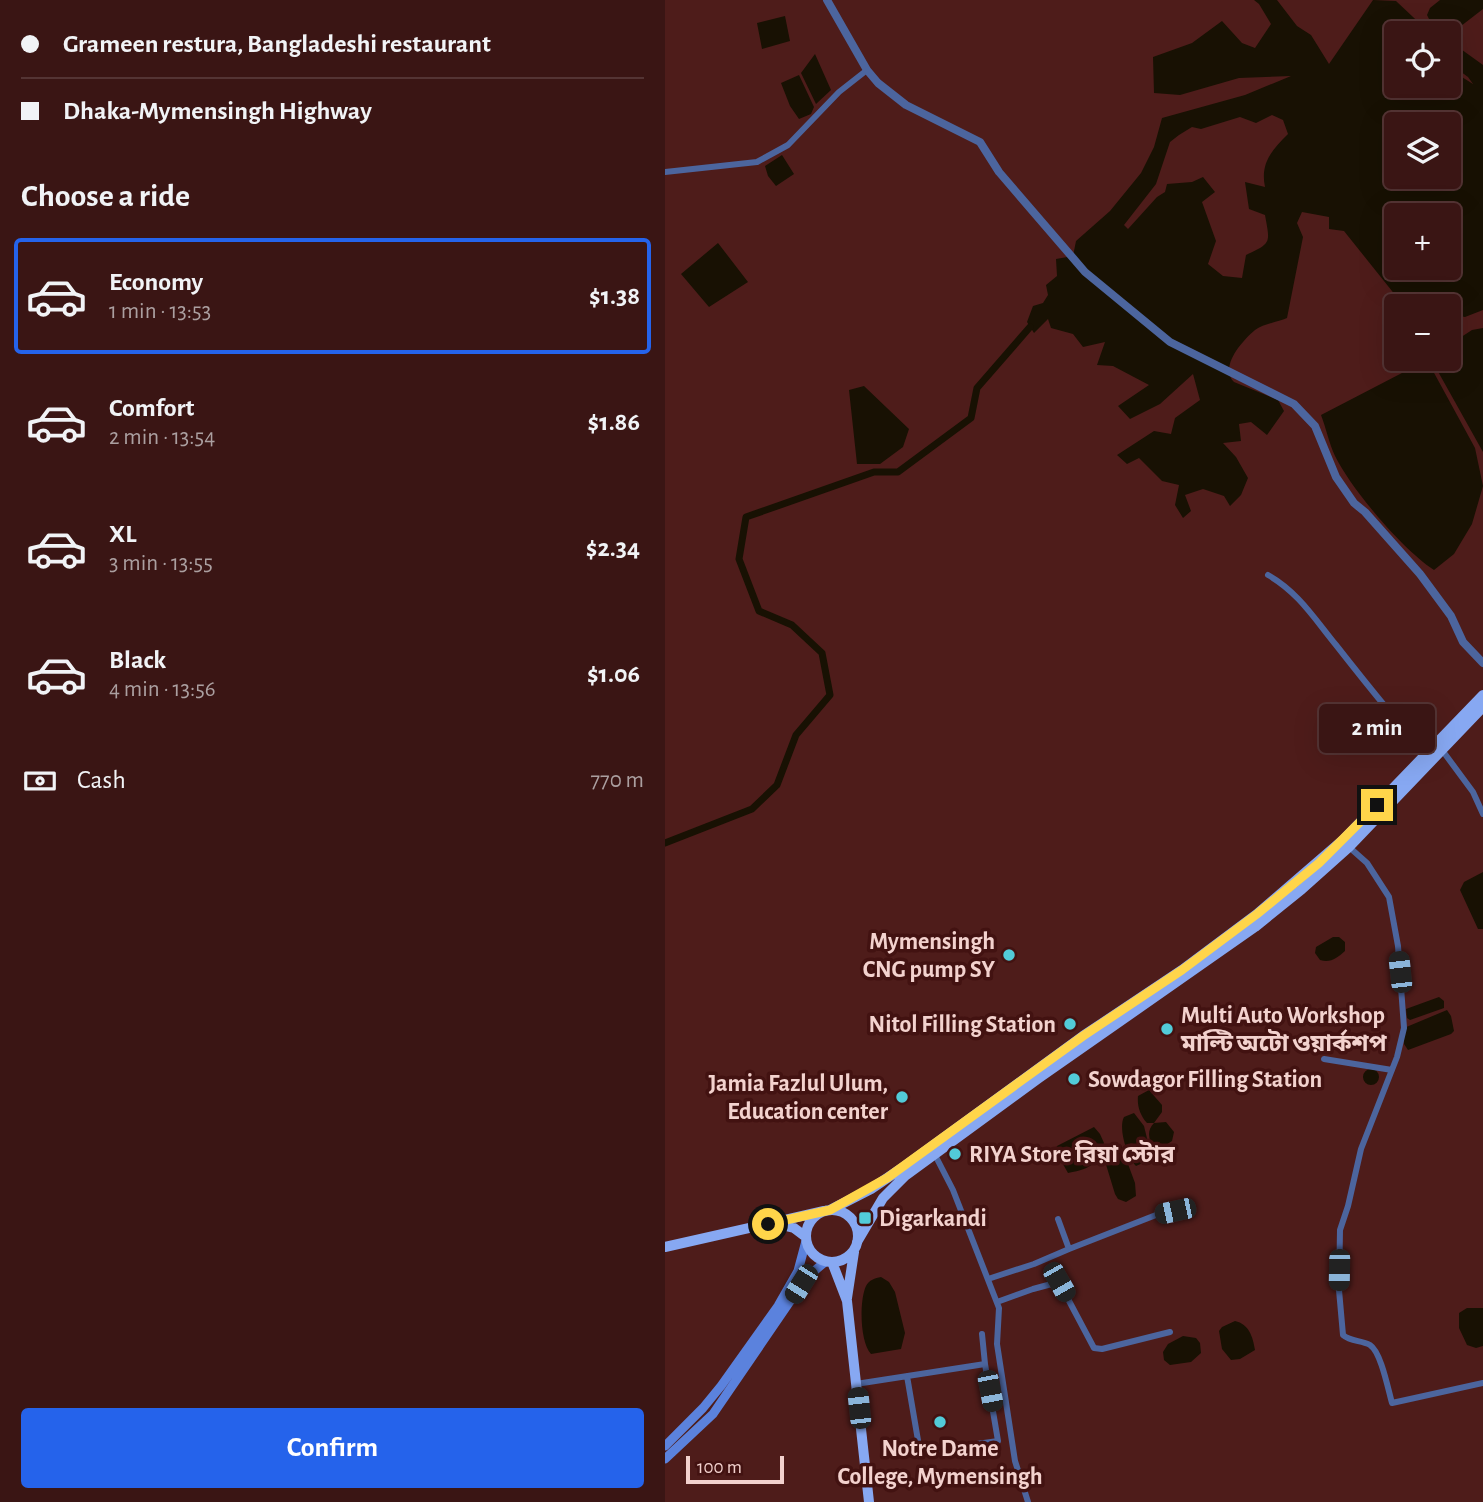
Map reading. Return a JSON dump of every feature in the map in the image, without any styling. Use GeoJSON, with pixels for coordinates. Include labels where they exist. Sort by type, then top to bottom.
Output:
{"type":"FeatureCollection","features":[{"type":"Feature","properties":{"kind":"highway"},"geometry":{"type":"LineString","coordinates":[[806,1239],[809,1224],[818,1214],[881,1182],[1257,914],[1327,855],[1483,695]]}},
{"type":"Feature","properties":{"kind":"highway"},"geometry":{"type":"LineString","coordinates":[[768,1224],[789,1226],[806,1239],[815,1256],[829,1261],[845,1258],[856,1245],[883,1198],[905,1176],[1255,927],[1303,889],[1349,847],[1483,707]]}},
{"type":"Feature","properties":{"kind":"highway"},"geometry":{"type":"LineString","coordinates":[[665,1247],[827,1211],[845,1214],[851,1220],[857,1234],[849,1272],[847,1301],[869,1502]]}},
{"type":"Feature","properties":{"kind":"highway"},"geometry":{"type":"LineString","coordinates":[[829,1261],[847,1301]]}},
{"type":"Feature","properties":{"kind":"main road"},"geometry":{"type":"LineString","coordinates":[[665,1446],[722,1386],[778,1306],[798,1271],[806,1239]]}},
{"type":"Feature","properties":{"kind":"main road"},"geometry":{"type":"LineString","coordinates":[[665,1459],[713,1414],[806,1278],[829,1261]]}},
{"type":"Feature","properties":{"kind":"street"},"geometry":{"type":"LineString","coordinates":[[827,0],[867,70],[878,83],[906,105],[979,142],[999,172],[1085,272],[1170,342],[1294,404],[1315,426],[1336,477],[1354,503],[1366,512],[1420,574],[1451,616],[1463,642],[1483,663]]}},
{"type":"Feature","properties":{"kind":"street"},"geometry":{"type":"LineString","coordinates":[[665,172],[757,162],[788,145],[839,92],[867,70]]}},
{"type":"Feature","properties":{"kind":"street"},"geometry":{"type":"LineString","coordinates":[[1268,575],[1285,585],[1303,602],[1377,698],[1426,754]]}},
{"type":"Feature","properties":{"kind":"street"},"geometry":{"type":"LineString","coordinates":[[1442,750],[1473,792],[1482,810]]}},
{"type":"Feature","properties":{"kind":"street"},"geometry":{"type":"LineString","coordinates":[[1349,847],[1367,863],[1389,897],[1398,946],[1404,1028],[1392,1070],[1361,1149],[1340,1230],[1339,1290],[1343,1335],[1349,1340],[1366,1343],[1376,1350],[1392,1403],[1483,1383]]}},
{"type":"Feature","properties":{"kind":"street"},"geometry":{"type":"LineString","coordinates":[[1324,1059],[1392,1070]]}},
{"type":"Feature","properties":{"kind":"street"},"geometry":{"type":"LineString","coordinates":[[935,1153],[953,1190],[999,1308],[997,1344],[1015,1461],[1028,1502]]}},
{"type":"Feature","properties":{"kind":"street"},"geometry":{"type":"LineString","coordinates":[[988,1279],[1034,1264],[1156,1215],[1175,1211]]}},
{"type":"Feature","properties":{"kind":"street"},"geometry":{"type":"LineString","coordinates":[[1058,1219],[1069,1249]]}},
{"type":"Feature","properties":{"kind":"street"},"geometry":{"type":"LineString","coordinates":[[997,1302],[1059,1282],[1094,1348],[1102,1349],[1170,1332]]}},
{"type":"Feature","properties":{"kind":"street"},"geometry":{"type":"LineString","coordinates":[[907,1376],[920,1452],[998,1441],[982,1334]]}},
{"type":"Feature","properties":{"kind":"street"},"geometry":{"type":"LineString","coordinates":[[856,1384],[985,1364]]}},
{"type":"Feature","properties":{"kind":"shaded area"},"geometry":{"type":"Polygon","coordinates":[[[1254,0],[1277,0],[1297,26],[1311,35],[1329,64],[1373,0],[1396,1],[1417,21],[1384,21],[1384,98],[1461,98],[1461,76],[1473,84],[1461,72],[1461,49],[1483,65],[1483,310],[1461,316],[1461,294],[1394,294],[1344,231],[1329,229],[1329,217],[1302,212],[1297,223],[1303,237],[1287,318],[1255,330],[1234,354],[1229,369],[1234,382],[1278,400],[1284,411],[1267,435],[1251,422],[1239,424],[1241,441],[1223,443],[1236,457],[1248,478],[1241,495],[1230,506],[1224,496],[1203,489],[1185,495],[1191,511],[1183,518],[1175,505],[1179,485],[1162,481],[1139,458],[1127,464],[1117,455],[1154,431],[1171,434],[1175,418],[1200,400],[1193,374],[1160,404],[1130,419],[1118,406],[1149,385],[1113,366],[1097,365],[1105,342],[1083,347],[1073,334],[1051,328],[1048,319],[1034,333],[1027,322],[1033,306],[1043,303],[1048,295],[1046,285],[1057,276],[1056,259],[1073,256],[1076,241],[1110,211],[1141,173],[1154,147],[1162,118],[1245,95],[1291,76],[1239,78],[1180,95],[1154,93],[1153,57],[1192,43],[1222,21],[1242,43],[1255,48],[1271,24],[1254,0]],[[1272,115],[1256,123],[1240,117],[1201,129],[1192,127],[1179,135],[1170,142],[1156,184],[1124,225],[1128,229],[1157,197],[1165,192],[1167,184],[1192,182],[1203,177],[1215,192],[1202,202],[1216,241],[1208,264],[1223,276],[1242,278],[1246,255],[1261,248],[1268,237],[1265,215],[1249,209],[1245,182],[1265,187],[1266,164],[1288,134],[1283,120],[1272,115]]]}},
{"type":"Feature","properties":{"kind":"shaded area"},"geometry":{"type":"Polygon","coordinates":[[[1440,0],[1483,0],[1483,9],[1461,26],[1461,21],[1430,21],[1427,15],[1430,8],[1440,0]]]}},
{"type":"Feature","properties":{"kind":"shaded area"},"geometry":{"type":"Polygon","coordinates":[[[785,16],[790,41],[762,49],[757,23],[785,16]]]}},
{"type":"Feature","properties":{"kind":"shaded area"},"geometry":{"type":"Polygon","coordinates":[[[815,54],[831,90],[816,104],[801,73],[815,54]]]}},
{"type":"Feature","properties":{"kind":"shaded area"},"geometry":{"type":"Polygon","coordinates":[[[799,75],[814,107],[811,114],[799,119],[790,106],[781,83],[799,75]]]}},
{"type":"Feature","properties":{"kind":"shaded area"},"geometry":{"type":"Polygon","coordinates":[[[782,155],[794,174],[776,186],[768,176],[765,166],[782,155]]]}},
{"type":"Feature","properties":{"kind":"shaded area"},"geometry":{"type":"Polygon","coordinates":[[[718,243],[748,282],[709,307],[681,274],[718,243]]]}},
{"type":"Feature","properties":{"kind":"shaded area"},"geometry":{"type":"Polygon","coordinates":[[[1483,328],[1483,452],[1438,371],[1461,371],[1461,337],[1472,330],[1483,328]]]}},
{"type":"Feature","properties":{"kind":"shaded area"},"geometry":{"type":"Polygon","coordinates":[[[1406,371],[1433,371],[1475,448],[1483,486],[1472,524],[1454,554],[1434,570],[1393,534],[1343,470],[1331,446],[1321,415],[1406,371]]]}},
{"type":"Feature","properties":{"kind":"shaded area"},"geometry":{"type":"Polygon","coordinates":[[[864,386],[909,429],[903,447],[880,464],[857,464],[849,390],[864,386]]]}},
{"type":"Feature","properties":{"kind":"shaded area"},"geometry":{"type":"Polygon","coordinates":[[[1483,872],[1483,929],[1478,929],[1460,890],[1464,882],[1483,872]]]}},
{"type":"Feature","properties":{"kind":"shaded area"},"geometry":{"type":"Polygon","coordinates":[[[1333,937],[1339,937],[1345,942],[1345,951],[1334,959],[1320,960],[1315,953],[1316,947],[1333,937]]]}},
{"type":"Feature","properties":{"kind":"shaded area"},"geometry":{"type":"Polygon","coordinates":[[[1439,997],[1444,1001],[1444,1008],[1410,1020],[1407,1018],[1406,1009],[1439,997]]]}},
{"type":"Feature","properties":{"kind":"shaded area"},"geometry":{"type":"Polygon","coordinates":[[[1447,1010],[1454,1031],[1408,1050],[1404,1044],[1404,1028],[1447,1010]]]}},
{"type":"Feature","properties":{"kind":"shaded area"},"geometry":{"type":"Polygon","coordinates":[[[1371,1069],[1377,1071],[1377,1083],[1371,1085],[1365,1083],[1363,1077],[1365,1071],[1371,1069]]]}},
{"type":"Feature","properties":{"kind":"shaded area"},"geometry":{"type":"Polygon","coordinates":[[[1149,1090],[1162,1105],[1162,1112],[1154,1123],[1147,1123],[1138,1103],[1138,1096],[1149,1090]]]}},
{"type":"Feature","properties":{"kind":"shaded area"},"geometry":{"type":"Polygon","coordinates":[[[1134,1113],[1144,1126],[1152,1159],[1136,1166],[1127,1149],[1122,1128],[1124,1117],[1134,1113]]]}},
{"type":"Feature","properties":{"kind":"shaded area"},"geometry":{"type":"Polygon","coordinates":[[[1166,1122],[1174,1132],[1172,1141],[1158,1150],[1154,1149],[1149,1136],[1154,1123],[1166,1122]]]}},
{"type":"Feature","properties":{"kind":"shaded area"},"geometry":{"type":"Polygon","coordinates":[[[1094,1127],[1104,1143],[1098,1156],[1088,1167],[1068,1173],[1055,1150],[1057,1146],[1094,1127]]]}},
{"type":"Feature","properties":{"kind":"shaded area"},"geometry":{"type":"Polygon","coordinates":[[[1121,1145],[1135,1183],[1136,1196],[1126,1202],[1118,1199],[1115,1194],[1104,1158],[1105,1152],[1121,1145]]]}},
{"type":"Feature","properties":{"kind":"shaded area"},"geometry":{"type":"Polygon","coordinates":[[[881,1277],[889,1282],[895,1292],[905,1333],[901,1349],[871,1354],[863,1332],[862,1301],[867,1284],[881,1277]]]}},
{"type":"Feature","properties":{"kind":"shaded area"},"geometry":{"type":"Polygon","coordinates":[[[1467,1308],[1483,1308],[1483,1346],[1476,1348],[1467,1345],[1459,1328],[1459,1313],[1467,1308]]]}},
{"type":"Feature","properties":{"kind":"shaded area"},"geometry":{"type":"Polygon","coordinates":[[[1235,1321],[1250,1332],[1255,1350],[1240,1359],[1231,1360],[1222,1349],[1219,1331],[1235,1321]]]}},
{"type":"Feature","properties":{"kind":"shaded area"},"geometry":{"type":"Polygon","coordinates":[[[1183,1336],[1196,1338],[1200,1343],[1201,1353],[1191,1362],[1170,1365],[1164,1360],[1163,1352],[1168,1344],[1183,1336]]]}},
{"type":"Feature","properties":{"kind":"waterway"},"geometry":{"type":"LineString","coordinates":[[665,843],[752,809],[777,785],[796,735],[830,695],[822,653],[792,625],[759,611],[739,559],[746,517],[874,472],[898,472],[971,418],[977,388],[1030,327]]}},
{"type":"Feature","properties":{"kind":"place","name":"Mymensingh CNG pump SY"},"geometry":{"type":"Point","coordinates":[1009,955]}},
{"type":"Feature","properties":{"kind":"place","name":"Nitol Filling Station"},"geometry":{"type":"Point","coordinates":[1070,1024]}},
{"type":"Feature","properties":{"kind":"place","name":"Multi Auto Workshop মাল্টি অটো ওয়ার্কশপ"},"geometry":{"type":"Point","coordinates":[1167,1029]}},
{"type":"Feature","properties":{"kind":"place","name":"Sowdagor Filling Station"},"geometry":{"type":"Point","coordinates":[1074,1079]}},
{"type":"Feature","properties":{"kind":"place","name":"Jamia Fazlul Ulum, Education center"},"geometry":{"type":"Point","coordinates":[902,1097]}},
{"type":"Feature","properties":{"kind":"place","name":"RIYA Store রিয়া স্টোর"},"geometry":{"type":"Point","coordinates":[955,1154]}},
{"type":"Feature","properties":{"kind":"place","name":"Digarkandi"},"geometry":{"type":"Point","coordinates":[865,1218]}},
{"type":"Feature","properties":{"kind":"place","name":"Notre Dame College, Mymensingh"},"geometry":{"type":"Point","coordinates":[940,1422]}},
{"type":"Feature","properties":{"kind":"route"},"geometry":{"type":"LineString","coordinates":[[768,1224],[830,1210],[887,1178],[1257,914],[1319,863],[1377,805]]}}]}
